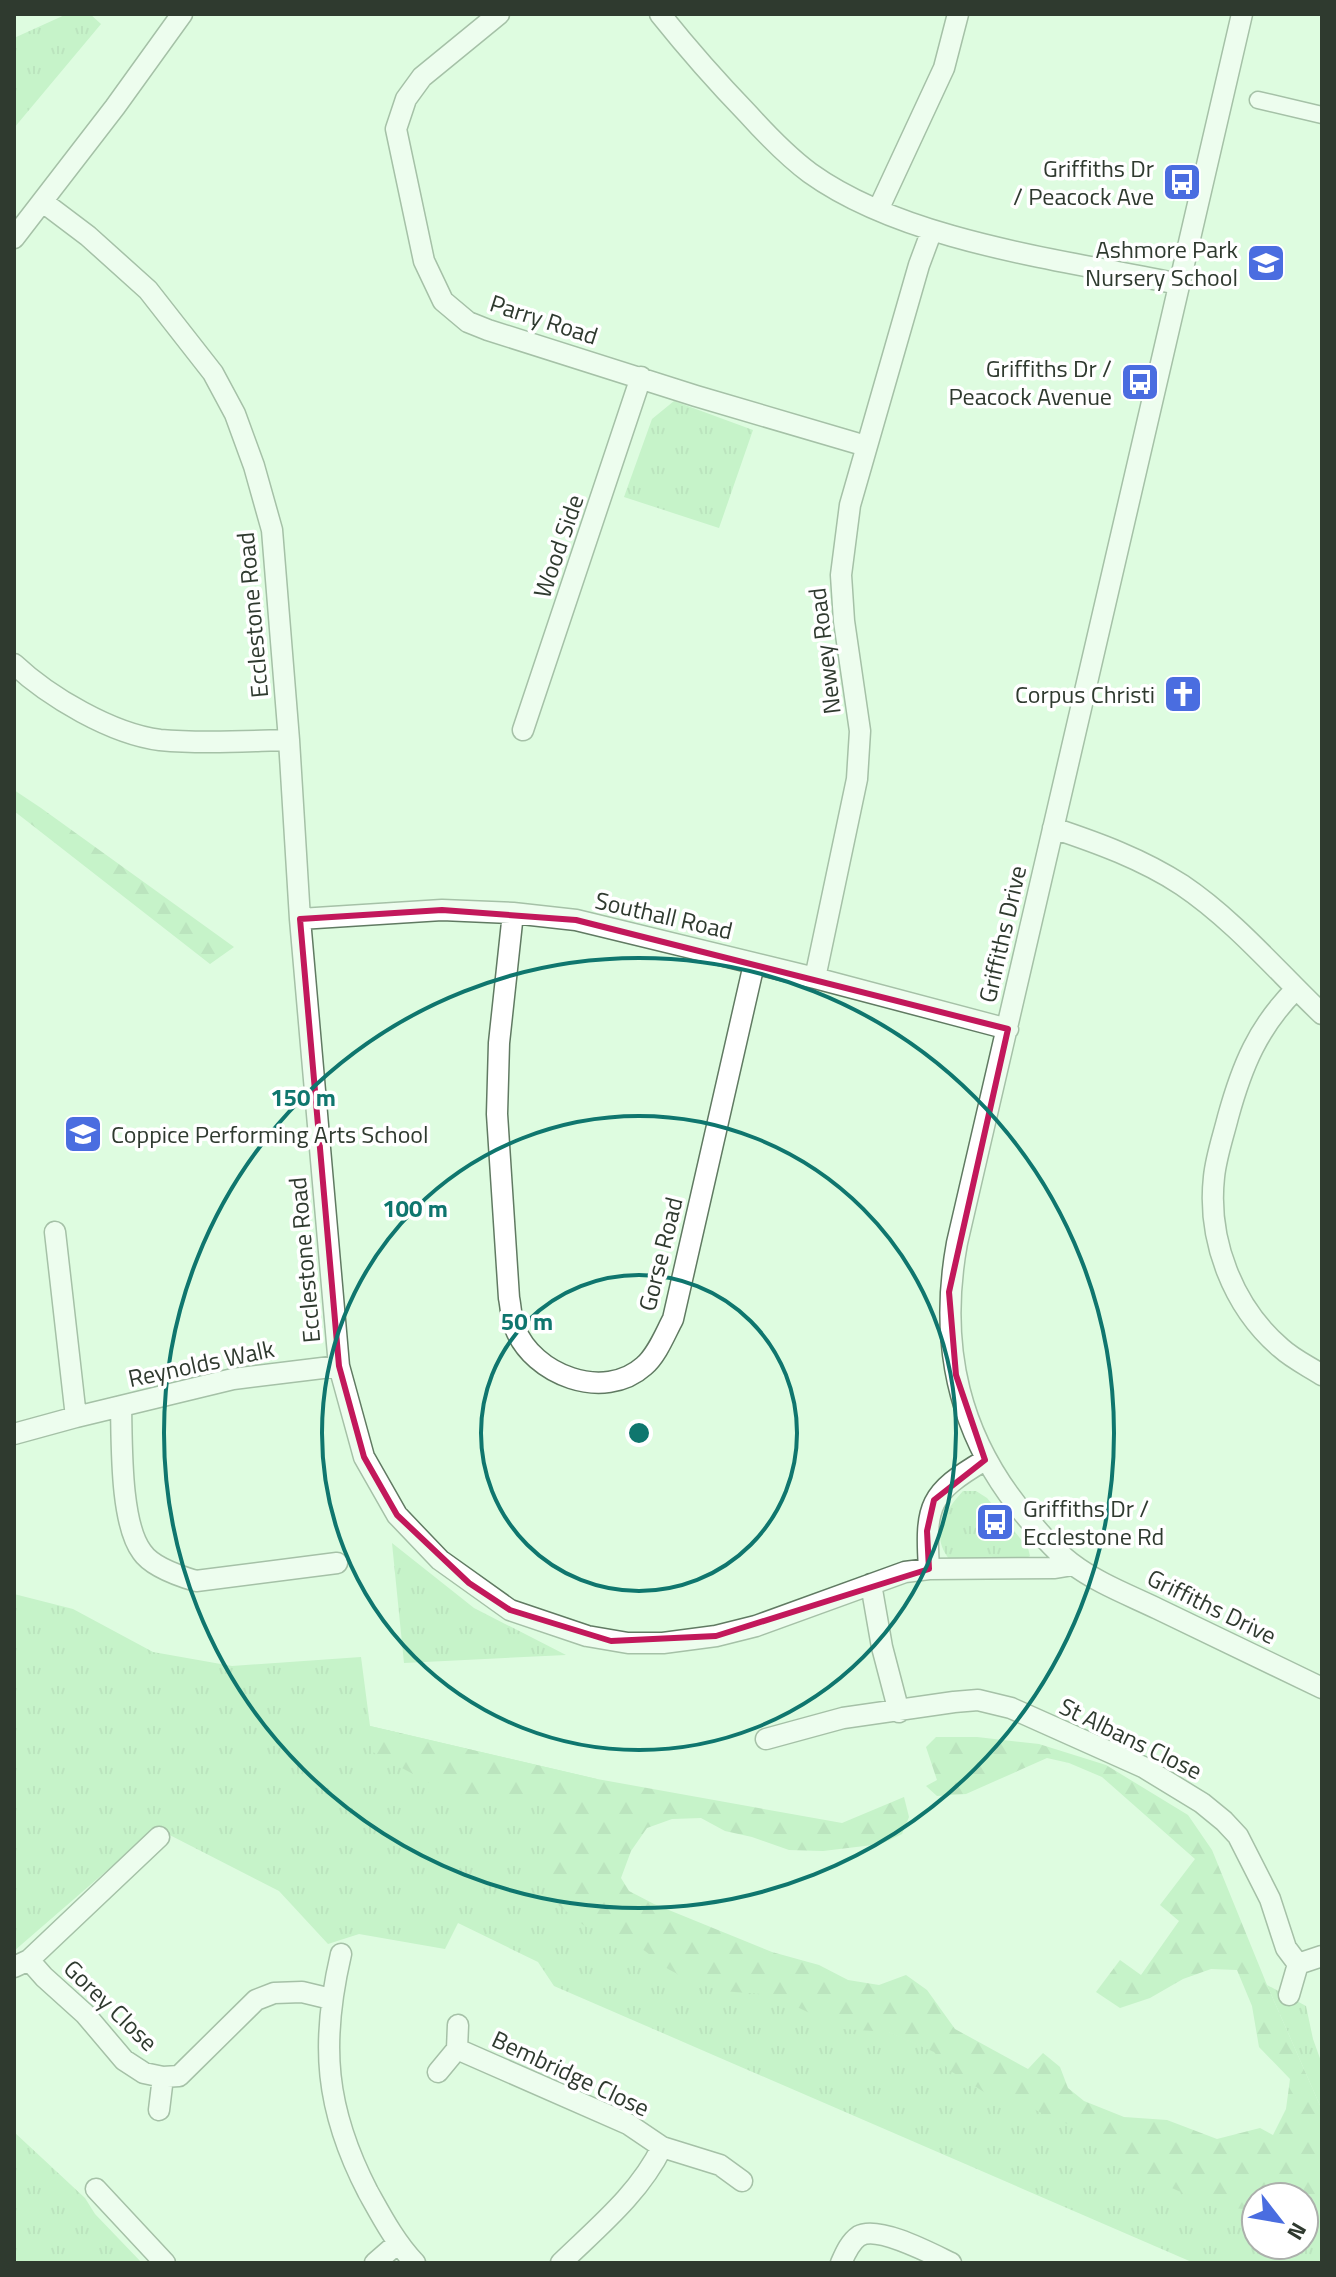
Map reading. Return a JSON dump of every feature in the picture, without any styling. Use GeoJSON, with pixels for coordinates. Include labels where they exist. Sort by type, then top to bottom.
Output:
{"type":"FeatureCollection","features":[{"type":"Feature","properties":{"kind":"street"},"geometry":{"type":"LineString","coordinates":[[14,238],[182,14]]}},
{"type":"Feature","properties":{"kind":"street","name":"Parry Road"},"geometry":{"type":"LineString","coordinates":[[499,14],[422,77],[406,99],[396,129],[424,261],[443,301],[468,322],[866,446]]}},
{"type":"Feature","properties":{"kind":"street"},"geometry":{"type":"LineString","coordinates":[[660,14],[695,59],[779,147],[811,174],[878,210],[932,230],[1001,247],[1179,284]]}},
{"type":"Feature","properties":{"kind":"street"},"geometry":{"type":"LineString","coordinates":[[878,210],[944,68],[958,14]]}},
{"type":"Feature","properties":{"kind":"street","name":"Griffiths Drive"},"geometry":{"type":"LineString","coordinates":[[1242,14],[957,1243],[949,1292],[950,1336],[956,1375],[969,1421],[985,1460],[1016,1506],[1053,1548],[1093,1578],[1322,1688]]}},
{"type":"Feature","properties":{"kind":"street"},"geometry":{"type":"LineString","coordinates":[[1258,100],[1322,115]]}},
{"type":"Feature","properties":{"kind":"street","name":"Ecclestone Road"},"geometry":{"type":"LineString","coordinates":[[43,202],[88,236],[148,290],[213,373],[235,414],[272,530],[300,919],[339,1366],[364,1457],[397,1515],[440,1560],[510,1610],[587,1636],[628,1643],[663,1643],[716,1636],[756,1626],[905,1572],[1073,1565]]}},
{"type":"Feature","properties":{"kind":"street","name":"Newey Road"},"geometry":{"type":"LineString","coordinates":[[815,978],[857,779],[860,731],[844,621],[841,575],[850,505],[919,265],[932,230]]}},
{"type":"Feature","properties":{"kind":"street","name":"Wood Side"},"geometry":{"type":"LineString","coordinates":[[523,730],[641,377]]}},
{"type":"Feature","properties":{"kind":"street"},"geometry":{"type":"LineString","coordinates":[[14,664],[51,693],[130,733],[159,740],[289,740]]}},
{"type":"Feature","properties":{"kind":"street"},"geometry":{"type":"LineString","coordinates":[[1053,828],[1119,851],[1183,886],[1266,958],[1322,1014]]}},
{"type":"Feature","properties":{"kind":"street","name":"Southall Road"},"geometry":{"type":"LineString","coordinates":[[300,919],[442,910],[576,920],[1008,1029]]}},
{"type":"Feature","properties":{"kind":"street","name":"Gorse Road"},"geometry":{"type":"LineString","coordinates":[[513,913],[499,1043],[497,1114],[509,1298],[514,1328],[526,1348],[565,1378],[590,1382],[618,1380],[644,1367],[659,1347],[673,1319],[754,964]]}},
{"type":"Feature","properties":{"kind":"street"},"geometry":{"type":"LineString","coordinates":[[1296,989],[1266,1022],[1257,1037],[1232,1104],[1214,1177],[1214,1218],[1223,1261],[1244,1308],[1280,1348],[1322,1375]]}},
{"type":"Feature","properties":{"kind":"street"},"geometry":{"type":"LineString","coordinates":[[55,1232],[76,1417]]}},
{"type":"Feature","properties":{"kind":"street","name":"Reynolds Walk"},"geometry":{"type":"LineString","coordinates":[[14,1434],[233,1379],[339,1366]]}},
{"type":"Feature","properties":{"kind":"street","name":"Reynolds Walk"},"geometry":{"type":"LineString","coordinates":[[121,1406],[124,1485],[133,1535],[143,1555],[177,1575],[196,1581],[337,1563]]}},
{"type":"Feature","properties":{"kind":"street"},"geometry":{"type":"LineString","coordinates":[[929,1569],[927,1531],[934,1500],[961,1474],[985,1460]]}},
{"type":"Feature","properties":{"kind":"street"},"geometry":{"type":"LineString","coordinates":[[871,1584],[882,1647],[899,1712]]}},
{"type":"Feature","properties":{"kind":"street","name":"St Albans Close"},"geometry":{"type":"LineString","coordinates":[[766,1739],[843,1718],[978,1700],[993,1702],[1143,1767],[1202,1803],[1238,1836],[1270,1899],[1286,1948],[1298,1964]]}},
{"type":"Feature","properties":{"kind":"street","name":"Gorey Close"},"geometry":{"type":"LineString","coordinates":[[159,1837],[22,1964],[85,2014],[124,2060],[144,2073],[163,2077],[179,2076],[208,2051],[256,2000],[274,1993],[302,1992],[331,1999]]}},
{"type":"Feature","properties":{"kind":"street"},"geometry":{"type":"LineString","coordinates":[[341,1954],[331,1999],[329,2042],[337,2120],[355,2166],[398,2243],[415,2263]]}},
{"type":"Feature","properties":{"kind":"street"},"geometry":{"type":"LineString","coordinates":[[1289,1995],[1298,1964],[1322,1956]]}},
{"type":"Feature","properties":{"kind":"street","name":"Bembridge Close"},"geometry":{"type":"LineString","coordinates":[[438,2072],[457,2049],[458,2025]]}},
{"type":"Feature","properties":{"kind":"street","name":"Bembridge Close"},"geometry":{"type":"LineString","coordinates":[[457,2049],[628,2124],[662,2147],[720,2165],[742,2181]]}},
{"type":"Feature","properties":{"kind":"street","name":"Gorey Close"},"geometry":{"type":"LineString","coordinates":[[159,2110],[163,2077]]}},
{"type":"Feature","properties":{"kind":"street","name":"Bembridge Close"},"geometry":{"type":"LineString","coordinates":[[561,2263],[630,2196],[652,2169],[662,2147]]}},
{"type":"Feature","properties":{"kind":"street"},"geometry":{"type":"LineString","coordinates":[[96,2189],[165,2263]]}},
{"type":"Feature","properties":{"kind":"street"},"geometry":{"type":"LineString","coordinates":[[841,2263],[858,2237],[877,2234],[899,2240],[951,2263]]}},
{"type":"Feature","properties":{"kind":"street"},"geometry":{"type":"LineString","coordinates":[[375,2263],[398,2243]]}},
{"type":"Feature","properties":{"kind":"highlighted area"},"geometry":{"type":"Polygon","coordinates":[[[442,910],[576,920],[1008,1029],[949,1292],[956,1375],[985,1460],[934,1500],[927,1531],[929,1569],[716,1636],[611,1641],[510,1610],[469,1583],[397,1515],[364,1457],[339,1366],[300,919],[442,910]]]}},
{"type":"Feature","properties":{"kind":"green space"},"geometry":{"type":"Polygon","coordinates":[[[67,14],[90,14],[101,24],[14,128],[14,38],[67,14]]]}},
{"type":"Feature","properties":{"kind":"green space"},"geometry":{"type":"Polygon","coordinates":[[[674,401],[753,430],[719,528],[624,497],[652,419],[674,401]]]}},
{"type":"Feature","properties":{"kind":"green space"},"geometry":{"type":"Polygon","coordinates":[[[14,790],[234,947],[210,964],[14,811],[14,790]]]}},
{"type":"Feature","properties":{"kind":"green space"},"geometry":{"type":"Polygon","coordinates":[[[963,1491],[976,1491],[987,1498],[1028,1548],[1030,1556],[1025,1559],[949,1559],[940,1541],[940,1532],[945,1515],[963,1491]]]}},
{"type":"Feature","properties":{"kind":"green space"},"geometry":{"type":"Polygon","coordinates":[[[392,1543],[474,1608],[566,1655],[404,1663],[392,1543]]]}},
{"type":"Feature","properties":{"kind":"green space"},"geometry":{"type":"Polygon","coordinates":[[[14,1594],[73,1609],[153,1652],[232,1666],[361,1657],[370,1726],[597,1779],[570,1895],[1240,2183],[1240,2261],[1320,2261],[1322,2218],[1322,2263],[1194,2263],[554,1986],[538,1962],[458,1923],[445,1949],[359,1934],[328,1944],[279,1891],[156,1828],[14,1951],[14,1594]]]}},
{"type":"Feature","properties":{"kind":"green space"},"geometry":{"type":"Polygon","coordinates":[[[370,1726],[597,1779],[842,1823],[904,1797],[909,1817],[902,1834],[881,1844],[823,1851],[789,1850],[725,1831],[701,1818],[672,1819],[647,1828],[631,1851],[621,1878],[629,1891],[654,1904],[772,1952],[819,1965],[848,1980],[879,1985],[906,1975],[927,1990],[955,2029],[1028,2069],[1043,2053],[1060,2067],[1068,2088],[1084,2101],[1124,2117],[1167,2120],[1217,2139],[1260,2128],[1273,2135],[1286,2109],[1290,2079],[1259,2047],[1252,2006],[1237,1970],[1211,1969],[1183,1979],[1150,1998],[1120,2008],[1096,1992],[1120,1960],[1141,1975],[1179,1921],[1160,1905],[1195,1859],[1102,1777],[1069,1763],[1047,1758],[966,1794],[937,1796],[926,1786],[937,1780],[926,1747],[936,1737],[977,1737],[1039,1744],[1106,1765],[1188,1815],[1212,1850],[1322,2110],[1322,2218],[1320,2181],[1240,2181],[1240,2209],[1208,2204],[1147,2177],[1114,2145],[1092,2131],[1058,2121],[1013,2099],[984,2092],[949,2070],[934,2052],[888,2032],[843,2029],[772,1995],[722,1991],[695,1983],[668,1969],[616,1933],[586,1927],[557,1904],[550,1884],[548,1861],[551,1807],[531,1797],[466,1796],[433,1785],[371,1751],[370,1726]]]}},
{"type":"Feature","properties":{"kind":"green space"},"geometry":{"type":"Polygon","coordinates":[[[1267,1985],[1306,2006],[1322,2064],[1322,2110],[1267,1985]]]}},
{"type":"Feature","properties":{"kind":"green space"},"geometry":{"type":"Polygon","coordinates":[[[14,2132],[85,2198],[95,2214],[142,2263],[14,2263],[14,2132]]]}},
{"type":"Feature","properties":{"kind":"place","name":"Griffiths Dr / Peacock Ave"},"geometry":{"type":"Point","coordinates":[1182,182]}},
{"type":"Feature","properties":{"kind":"place","name":"Ashmore Park Nursery School"},"geometry":{"type":"Point","coordinates":[1266,263]}},
{"type":"Feature","properties":{"kind":"place","name":"Griffiths Dr / Peacock Avenue"},"geometry":{"type":"Point","coordinates":[1140,382]}},
{"type":"Feature","properties":{"kind":"place","name":"Corpus Christi"},"geometry":{"type":"Point","coordinates":[1183,694]}},
{"type":"Feature","properties":{"kind":"place","name":"Coppice Performing Arts School"},"geometry":{"type":"Point","coordinates":[83,1134]}},
{"type":"Feature","properties":{"kind":"place","name":"Griffiths Dr / Ecclestone Rd"},"geometry":{"type":"Point","coordinates":[995,1522]}}]}
